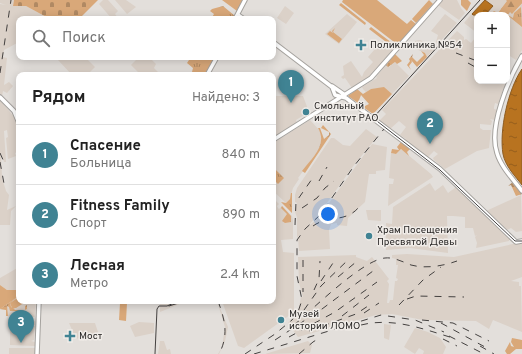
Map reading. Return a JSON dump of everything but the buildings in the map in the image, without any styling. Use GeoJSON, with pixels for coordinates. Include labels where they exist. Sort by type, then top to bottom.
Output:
{"type":"FeatureCollection","features":[{"type":"Feature","properties":{"kind":"main road"},"geometry":{"type":"LineString","coordinates":[[239,16],[246,0]]}},
{"type":"Feature","properties":{"kind":"main road"},"geometry":{"type":"LineString","coordinates":[[276,139],[371,78],[440,0]]}},
{"type":"Feature","properties":{"kind":"main road"},"geometry":{"type":"LineString","coordinates":[[276,44],[332,87],[335,91],[344,96],[440,169],[516,242],[522,240]]}},
{"type":"Feature","properties":{"kind":"main road"},"geometry":{"type":"LineString","coordinates":[[522,56],[500,109],[495,141],[499,158],[522,189]]}},
{"type":"Feature","properties":{"kind":"main road"},"geometry":{"type":"LineString","coordinates":[[210,72],[216,60]]}},
{"type":"Feature","properties":{"kind":"main road"},"geometry":{"type":"LineString","coordinates":[[522,60],[501,110],[496,141],[500,158],[522,189]]}},
{"type":"Feature","properties":{"kind":"main road"},"geometry":{"type":"LineString","coordinates":[[335,91],[335,101]]}},
{"type":"Feature","properties":{"kind":"main road"},"geometry":{"type":"LineString","coordinates":[[306,120],[344,96]]}},
{"type":"Feature","properties":{"kind":"main road"},"geometry":{"type":"LineString","coordinates":[[1,97],[11,105],[16,113]]}},
{"type":"Feature","properties":{"kind":"main road"},"geometry":{"type":"LineString","coordinates":[[1,97],[14,111],[16,115]]}},
{"type":"Feature","properties":{"kind":"main road"},"geometry":{"type":"LineString","coordinates":[[38,354],[40,304]]}},
{"type":"Feature","properties":{"kind":"shaded area"},"geometry":{"type":"Polygon","coordinates":[[[0,0],[14,0],[13,6],[26,6],[44,16],[16,16],[16,44],[4,50],[3,57],[7,58],[4,85],[9,82],[13,86],[7,93],[3,91],[1,101],[16,121],[16,156],[8,159],[6,138],[8,137],[7,130],[4,131],[6,162],[4,162],[1,153],[2,178],[6,191],[9,195],[7,210],[16,206],[11,211],[10,225],[0,225],[0,4],[6,5],[0,3],[0,0]]]}},
{"type":"Feature","properties":{"kind":"shaded area"},"geometry":{"type":"Polygon","coordinates":[[[103,0],[108,0],[118,11],[115,14],[117,16],[109,16],[99,4],[103,0]]]}},
{"type":"Feature","properties":{"kind":"shaded area"},"geometry":{"type":"Polygon","coordinates":[[[115,0],[126,0],[136,7],[127,14],[115,0]]]}},
{"type":"Feature","properties":{"kind":"shaded area"},"geometry":{"type":"Polygon","coordinates":[[[442,0],[457,0],[465,13],[459,20],[438,5],[442,0]]]}},
{"type":"Feature","properties":{"kind":"shaded area"},"geometry":{"type":"Polygon","coordinates":[[[483,0],[522,0],[522,50],[516,60],[510,56],[510,12],[474,12],[474,31],[464,23],[483,0]]]}},
{"type":"Feature","properties":{"kind":"shaded area"},"geometry":{"type":"Polygon","coordinates":[[[285,6],[294,13],[286,24],[277,18],[285,6]]]}},
{"type":"Feature","properties":{"kind":"shaded area"},"geometry":{"type":"Polygon","coordinates":[[[347,14],[357,22],[339,44],[325,34],[347,14]]]}},
{"type":"Feature","properties":{"kind":"shaded area"},"geometry":{"type":"Polygon","coordinates":[[[445,14],[457,23],[438,44],[436,42],[438,35],[431,31],[445,14]]]}},
{"type":"Feature","properties":{"kind":"shaded area"},"geometry":{"type":"Polygon","coordinates":[[[457,31],[464,37],[464,40],[466,39],[471,43],[474,39],[474,84],[505,84],[498,104],[495,103],[494,109],[498,110],[495,120],[490,119],[492,121],[491,125],[480,124],[480,128],[483,130],[491,130],[489,148],[477,151],[445,169],[433,158],[438,154],[434,151],[427,158],[400,135],[406,127],[399,121],[390,129],[379,121],[386,114],[382,110],[457,31]]]}},
{"type":"Feature","properties":{"kind":"shaded area"},"geometry":{"type":"Polygon","coordinates":[[[420,40],[436,48],[427,57],[425,53],[412,47],[415,41],[420,40]]]}},
{"type":"Feature","properties":{"kind":"shaded area"},"geometry":{"type":"Polygon","coordinates":[[[382,41],[393,50],[370,77],[352,88],[345,78],[343,79],[341,77],[344,75],[343,66],[351,61],[362,77],[364,72],[373,62],[368,57],[382,41]]]}},
{"type":"Feature","properties":{"kind":"shaded area"},"geometry":{"type":"Polygon","coordinates":[[[58,60],[88,60],[95,67],[90,72],[69,72],[58,60]]]}},
{"type":"Feature","properties":{"kind":"shaded area"},"geometry":{"type":"Polygon","coordinates":[[[136,60],[152,60],[156,64],[154,68],[158,72],[138,72],[131,65],[136,60]]]}},
{"type":"Feature","properties":{"kind":"shaded area"},"geometry":{"type":"Polygon","coordinates":[[[395,62],[409,76],[392,94],[382,88],[371,89],[366,92],[363,89],[362,87],[377,78],[376,77],[386,65],[389,67],[395,62]]]}},
{"type":"Feature","properties":{"kind":"shaded area"},"geometry":{"type":"Polygon","coordinates":[[[276,96],[303,96],[309,112],[296,120],[297,123],[276,136],[276,96]]]}},
{"type":"Feature","properties":{"kind":"shaded area"},"geometry":{"type":"Polygon","coordinates":[[[310,120],[321,132],[322,142],[320,148],[298,178],[299,179],[293,188],[290,199],[286,203],[276,194],[276,182],[278,184],[283,178],[276,170],[276,141],[310,120]]]}},
{"type":"Feature","properties":{"kind":"shaded area"},"geometry":{"type":"Polygon","coordinates":[[[366,129],[377,137],[354,165],[319,214],[297,238],[297,217],[295,212],[297,203],[295,202],[295,195],[297,188],[331,138],[334,138],[343,145],[350,146],[366,129]]]}},
{"type":"Feature","properties":{"kind":"shaded area"},"geometry":{"type":"Polygon","coordinates":[[[372,144],[387,147],[385,170],[376,171],[376,174],[369,174],[365,202],[348,218],[347,226],[337,225],[337,223],[331,224],[329,230],[330,249],[299,251],[298,238],[302,232],[319,217],[372,144]]]}},
{"type":"Feature","properties":{"kind":"shaded area"},"geometry":{"type":"Polygon","coordinates":[[[401,149],[433,177],[388,206],[389,184],[393,184],[394,179],[389,178],[391,153],[396,154],[401,149]]]}},
{"type":"Feature","properties":{"kind":"shaded area"},"geometry":{"type":"Polygon","coordinates":[[[430,183],[435,191],[443,185],[448,193],[456,187],[510,238],[509,241],[476,248],[477,243],[475,237],[477,235],[475,236],[473,228],[465,228],[465,217],[447,216],[448,253],[410,248],[386,250],[386,223],[392,224],[393,207],[430,183]]]}},
{"type":"Feature","properties":{"kind":"shaded area"},"geometry":{"type":"Polygon","coordinates":[[[521,195],[522,231],[516,232],[511,228],[507,230],[486,211],[521,195]]]}},
{"type":"Feature","properties":{"kind":"shaded area"},"geometry":{"type":"Polygon","coordinates":[[[276,201],[279,204],[277,206],[278,208],[279,209],[282,206],[292,216],[293,220],[293,239],[281,240],[283,252],[294,253],[294,312],[244,348],[238,346],[223,304],[276,304],[276,201]]]}},
{"type":"Feature","properties":{"kind":"shaded area"},"geometry":{"type":"Polygon","coordinates":[[[366,210],[381,210],[381,221],[368,220],[366,210]]]}},
{"type":"Feature","properties":{"kind":"shaded area"},"geometry":{"type":"Polygon","coordinates":[[[522,242],[522,277],[511,281],[519,282],[519,286],[521,286],[522,332],[493,320],[489,329],[476,321],[423,320],[392,314],[376,315],[298,337],[288,323],[298,312],[301,297],[303,297],[299,283],[298,257],[356,255],[356,257],[367,261],[372,257],[389,279],[387,281],[389,284],[387,303],[389,303],[390,300],[393,300],[395,281],[398,279],[396,278],[398,265],[396,265],[396,259],[392,258],[392,255],[407,254],[454,257],[522,242]]]}},
{"type":"Feature","properties":{"kind":"shaded area"},"geometry":{"type":"Polygon","coordinates":[[[16,269],[16,290],[7,290],[0,285],[0,278],[16,269]]]}},
{"type":"Feature","properties":{"kind":"shaded area"},"geometry":{"type":"Polygon","coordinates":[[[16,298],[16,304],[36,304],[35,317],[6,316],[6,310],[0,309],[16,298]]]}},
{"type":"Feature","properties":{"kind":"shaded area"},"geometry":{"type":"Polygon","coordinates":[[[160,304],[180,304],[160,312],[160,304]]]}},
{"type":"Feature","properties":{"kind":"shaded area"},"geometry":{"type":"Polygon","coordinates":[[[218,304],[228,327],[225,341],[219,354],[218,354],[222,347],[225,327],[218,304]]]}},
{"type":"Feature","properties":{"kind":"shaded area"},"geometry":{"type":"Polygon","coordinates":[[[10,320],[35,321],[35,325],[31,326],[35,326],[34,340],[31,341],[35,342],[35,346],[10,345],[10,327],[12,326],[10,326],[10,320]]]}},
{"type":"Feature","properties":{"kind":"shaded area"},"geometry":{"type":"Polygon","coordinates":[[[139,322],[154,323],[154,333],[135,337],[130,326],[139,322]]]}},
{"type":"Feature","properties":{"kind":"shaded area"},"geometry":{"type":"Polygon","coordinates":[[[69,323],[95,323],[98,332],[76,339],[69,323]]]}},
{"type":"Feature","properties":{"kind":"shaded area"},"geometry":{"type":"Polygon","coordinates":[[[384,324],[391,325],[389,340],[384,338],[384,324]]]}},
{"type":"Feature","properties":{"kind":"shaded area"},"geometry":{"type":"Polygon","coordinates":[[[415,328],[440,338],[446,347],[443,354],[423,354],[424,351],[419,348],[415,354],[404,347],[415,328]]]}},
{"type":"Feature","properties":{"kind":"shaded area"},"geometry":{"type":"Polygon","coordinates":[[[160,341],[164,341],[167,350],[170,349],[171,354],[158,354],[160,341]]]}},
{"type":"Feature","properties":{"kind":"shaded area"},"geometry":{"type":"Polygon","coordinates":[[[308,341],[312,345],[310,353],[265,354],[308,341]]]}},
{"type":"Feature","properties":{"kind":"shaded area"},"geometry":{"type":"Polygon","coordinates":[[[9,348],[35,348],[35,354],[9,354],[9,348]]]}},
{"type":"Feature","properties":{"kind":"green space"},"geometry":{"type":"Polygon","coordinates":[[[14,0],[98,0],[82,16],[44,16],[26,6],[13,6],[14,0]]]}},
{"type":"Feature","properties":{"kind":"green space"},"geometry":{"type":"Polygon","coordinates":[[[222,0],[244,0],[237,11],[222,0]]]}},
{"type":"Feature","properties":{"kind":"green space"},"geometry":{"type":"Polygon","coordinates":[[[343,0],[377,0],[407,24],[411,20],[416,24],[398,45],[342,2],[343,0]]]}},
{"type":"Feature","properties":{"kind":"green space"},"geometry":{"type":"Polygon","coordinates":[[[429,0],[433,4],[416,23],[412,19],[429,0]]]}},
{"type":"Feature","properties":{"kind":"green space"},"geometry":{"type":"Polygon","coordinates":[[[461,0],[468,0],[471,3],[467,11],[461,5],[461,0]]]}},
{"type":"Feature","properties":{"kind":"green space"},"geometry":{"type":"Polygon","coordinates":[[[506,0],[522,0],[522,3],[512,14],[510,12],[499,12],[507,1],[506,0]]]}},
{"type":"Feature","properties":{"kind":"green space"},"geometry":{"type":"Polygon","coordinates":[[[516,0],[518,5],[522,1],[522,3],[514,11],[509,10],[502,12],[501,9],[508,1],[516,0]]]}},
{"type":"Feature","properties":{"kind":"green space"},"geometry":{"type":"Polygon","coordinates":[[[341,3],[366,23],[365,25],[339,5],[341,3]]]}},
{"type":"Feature","properties":{"kind":"green space"},"geometry":{"type":"Polygon","coordinates":[[[223,6],[235,16],[213,16],[214,14],[210,11],[223,6]]]}},
{"type":"Feature","properties":{"kind":"green space"},"geometry":{"type":"Polygon","coordinates":[[[521,7],[522,27],[510,17],[513,18],[514,13],[521,7]]]}},
{"type":"Feature","properties":{"kind":"green space"},"geometry":{"type":"Polygon","coordinates":[[[371,27],[396,46],[394,48],[369,29],[371,27]]]}},
{"type":"Feature","properties":{"kind":"green space"},"geometry":{"type":"Polygon","coordinates":[[[335,28],[333,32],[342,39],[339,43],[327,34],[330,31],[333,33],[332,31],[335,28]]]}},
{"type":"Feature","properties":{"kind":"green space"},"geometry":{"type":"Polygon","coordinates":[[[421,51],[425,53],[427,57],[417,67],[411,60],[412,62],[409,66],[411,70],[407,65],[410,61],[409,59],[413,54],[412,57],[417,62],[424,55],[421,51]]]}},
{"type":"Feature","properties":{"kind":"green space"},"geometry":{"type":"Polygon","coordinates":[[[395,54],[402,61],[397,64],[395,62],[388,67],[386,65],[395,54]]]}},
{"type":"Feature","properties":{"kind":"green space"},"geometry":{"type":"Polygon","coordinates":[[[189,60],[214,60],[208,72],[192,72],[193,68],[187,63],[189,60]]]}},
{"type":"Feature","properties":{"kind":"green space"},"geometry":{"type":"Polygon","coordinates":[[[384,87],[392,94],[373,114],[363,107],[369,104],[361,95],[358,103],[348,96],[357,89],[363,94],[371,89],[384,87]]]}},
{"type":"Feature","properties":{"kind":"green space"},"geometry":{"type":"Polygon","coordinates":[[[323,125],[331,134],[305,173],[302,171],[318,151],[320,146],[321,134],[318,128],[320,128],[324,139],[329,135],[329,132],[321,128],[323,125]]]}},
{"type":"Feature","properties":{"kind":"green space"},"geometry":{"type":"Polygon","coordinates":[[[401,142],[410,149],[407,152],[409,156],[401,149],[396,154],[391,153],[392,149],[399,150],[397,147],[401,142]]]}},
{"type":"Feature","properties":{"kind":"green space"},"geometry":{"type":"Polygon","coordinates":[[[276,170],[284,178],[278,184],[276,182],[276,170]]]}},
{"type":"Feature","properties":{"kind":"green space"},"geometry":{"type":"Polygon","coordinates":[[[513,182],[522,194],[516,196],[511,185],[508,186],[513,182]]]}},
{"type":"Feature","properties":{"kind":"green space"},"geometry":{"type":"Polygon","coordinates":[[[291,193],[292,213],[281,202],[286,203],[290,199],[291,193]]]}},
{"type":"Feature","properties":{"kind":"green space"},"geometry":{"type":"Polygon","coordinates":[[[282,206],[291,216],[291,222],[285,223],[282,221],[287,214],[281,208],[282,206]]]}},
{"type":"Feature","properties":{"kind":"green space"},"geometry":{"type":"Polygon","coordinates":[[[0,285],[7,290],[16,290],[16,298],[0,309],[0,285]]]}},
{"type":"Feature","properties":{"kind":"green space"},"geometry":{"type":"Polygon","coordinates":[[[16,298],[10,303],[11,307],[15,309],[14,310],[24,310],[10,311],[9,307],[7,306],[8,316],[6,316],[6,310],[0,309],[16,298]]]}},
{"type":"Feature","properties":{"kind":"green space"},"geometry":{"type":"Polygon","coordinates":[[[16,299],[16,304],[22,304],[16,308],[12,308],[10,303],[16,299]]]}},
{"type":"Feature","properties":{"kind":"green space"},"geometry":{"type":"Polygon","coordinates":[[[120,304],[127,304],[126,321],[119,320],[120,304]]]}},
{"type":"Feature","properties":{"kind":"green space"},"geometry":{"type":"Polygon","coordinates":[[[512,338],[522,340],[522,349],[516,349],[510,354],[507,354],[505,351],[510,342],[511,346],[514,347],[511,342],[512,338]]]}},
{"type":"Feature","properties":{"kind":"water"},"geometry":{"type":"Polygon","coordinates":[[[485,0],[493,6],[488,12],[474,12],[474,15],[472,14],[485,0]]]}},
{"type":"Feature","properties":{"kind":"water"},"geometry":{"type":"Polygon","coordinates":[[[522,69],[522,185],[511,171],[504,158],[502,134],[509,99],[517,77],[522,69]]]}},
{"type":"Feature","properties":{"kind":"tram line"},"geometry":{"type":"LineString","coordinates":[[480,0],[373,118],[440,170],[515,241],[522,241]]}},
{"type":"Feature","properties":{"kind":"tram line"},"geometry":{"type":"LineString","coordinates":[[155,354],[157,309],[159,306],[167,306],[172,304]]}},
{"type":"Feature","properties":{"kind":"tram line"},"geometry":{"type":"LineString","coordinates":[[169,306],[175,304]]}},
{"type":"Feature","properties":{"kind":"railway"},"geometry":{"type":"LineString","coordinates":[[0,73],[11,0]]}},
{"type":"Feature","properties":{"kind":"railway"},"geometry":{"type":"LineString","coordinates":[[456,53],[474,60]]}},
{"type":"Feature","properties":{"kind":"railway"},"geometry":{"type":"LineString","coordinates":[[468,63],[474,66]]}},
{"type":"Feature","properties":{"kind":"railway"},"geometry":{"type":"LineString","coordinates":[[245,354],[275,334],[292,320],[298,312],[302,300],[297,276],[297,240],[305,229],[320,215],[354,166],[384,129]]}},
{"type":"Feature","properties":{"kind":"railway"},"geometry":{"type":"LineString","coordinates":[[0,153],[4,162]]}},
{"type":"Feature","properties":{"kind":"railway"},"geometry":{"type":"LineString","coordinates":[[0,162],[5,189]]}},
{"type":"Feature","properties":{"kind":"railway"},"geometry":{"type":"LineString","coordinates":[[319,181],[327,167]]}},
{"type":"Feature","properties":{"kind":"railway"},"geometry":{"type":"LineString","coordinates":[[295,225],[296,202],[312,179]]}},
{"type":"Feature","properties":{"kind":"railway"},"geometry":{"type":"LineString","coordinates":[[302,208],[317,198],[325,188],[334,181]]}},
{"type":"Feature","properties":{"kind":"railway"},"geometry":{"type":"LineString","coordinates":[[313,226],[348,215],[359,207]]}},
{"type":"Feature","properties":{"kind":"railway"},"geometry":{"type":"LineString","coordinates":[[294,325],[351,276],[375,261],[385,258],[392,258],[411,265],[428,267],[440,266],[457,261]]}},
{"type":"Feature","properties":{"kind":"railway"},"geometry":{"type":"LineString","coordinates":[[304,310],[321,286],[349,259]]}},
{"type":"Feature","properties":{"kind":"railway"},"geometry":{"type":"LineString","coordinates":[[303,260],[303,292]]}},
{"type":"Feature","properties":{"kind":"railway"},"geometry":{"type":"LineString","coordinates":[[321,281],[335,260]]}},
{"type":"Feature","properties":{"kind":"railway"},"geometry":{"type":"LineString","coordinates":[[314,290],[319,279],[320,261]]}},
{"type":"Feature","properties":{"kind":"railway"},"geometry":{"type":"LineString","coordinates":[[338,277],[356,262]]}},
{"type":"Feature","properties":{"kind":"railway"},"geometry":{"type":"LineString","coordinates":[[399,305],[423,280],[441,267]]}},
{"type":"Feature","properties":{"kind":"railway"},"geometry":{"type":"LineString","coordinates":[[275,340],[322,309],[373,271]]}},
{"type":"Feature","properties":{"kind":"railway"},"geometry":{"type":"LineString","coordinates":[[289,337],[335,312],[377,282]]}},
{"type":"Feature","properties":{"kind":"railway"},"geometry":{"type":"LineString","coordinates":[[342,316],[369,295]]}},
{"type":"Feature","properties":{"kind":"railway"},"geometry":{"type":"LineString","coordinates":[[407,299],[416,296],[464,297]]}},
{"type":"Feature","properties":{"kind":"railway"},"geometry":{"type":"LineString","coordinates":[[364,313],[379,303]]}},
{"type":"Feature","properties":{"kind":"railway"},"geometry":{"type":"LineString","coordinates":[[219,304],[223,315],[225,334],[219,354]]}},
{"type":"Feature","properties":{"kind":"railway"},"geometry":{"type":"LineString","coordinates":[[309,331],[356,314],[368,306]]}},
{"type":"Feature","properties":{"kind":"railway"},"geometry":{"type":"LineString","coordinates":[[254,354],[381,315],[415,320],[444,332]]}},
{"type":"Feature","properties":{"kind":"railway"},"geometry":{"type":"LineString","coordinates":[[422,320],[453,323],[489,341]]}},
{"type":"Feature","properties":{"kind":"railway"},"geometry":{"type":"LineString","coordinates":[[361,325],[385,322],[396,323],[453,338]]}},
{"type":"Feature","properties":{"kind":"railway"},"geometry":{"type":"LineString","coordinates":[[441,323],[485,347]]}},
{"type":"Feature","properties":{"kind":"railway"},"geometry":{"type":"LineString","coordinates":[[449,336],[484,354]]}},
{"type":"Feature","properties":{"kind":"railway"},"geometry":{"type":"LineString","coordinates":[[299,354],[321,337]]}},
{"type":"Feature","properties":{"kind":"railway"},"geometry":{"type":"LineString","coordinates":[[443,339],[457,346]]}},
{"type":"Feature","properties":{"kind":"railway"},"geometry":{"type":"LineString","coordinates":[[480,346],[494,354]]}},
{"type":"Feature","properties":{"kind":"place","name":"Поликлиника №54"},"geometry":{"type":"Point","coordinates":[361,45]}},
{"type":"Feature","properties":{"kind":"place","name":"Спасение"},"geometry":{"type":"Point","coordinates":[291,103]}},
{"type":"Feature","properties":{"kind":"place","name":"Смольный институт РАО"},"geometry":{"type":"Point","coordinates":[306,112]}},
{"type":"Feature","properties":{"kind":"place","name":"Fitness Family"},"geometry":{"type":"Point","coordinates":[430,144]}},
{"type":"Feature","properties":{"kind":"place","name":"Храм Посещения Пресвятой Девы"},"geometry":{"type":"Point","coordinates":[369,236]}},
{"type":"Feature","properties":{"kind":"place","name":"Музей истории ЛОМО"},"geometry":{"type":"Point","coordinates":[281,320]}},
{"type":"Feature","properties":{"kind":"place","name":"Мост"},"geometry":{"type":"Point","coordinates":[70,336]}},
{"type":"Feature","properties":{"kind":"place","name":"Лесная"},"geometry":{"type":"Point","coordinates":[21,343]}}]}
